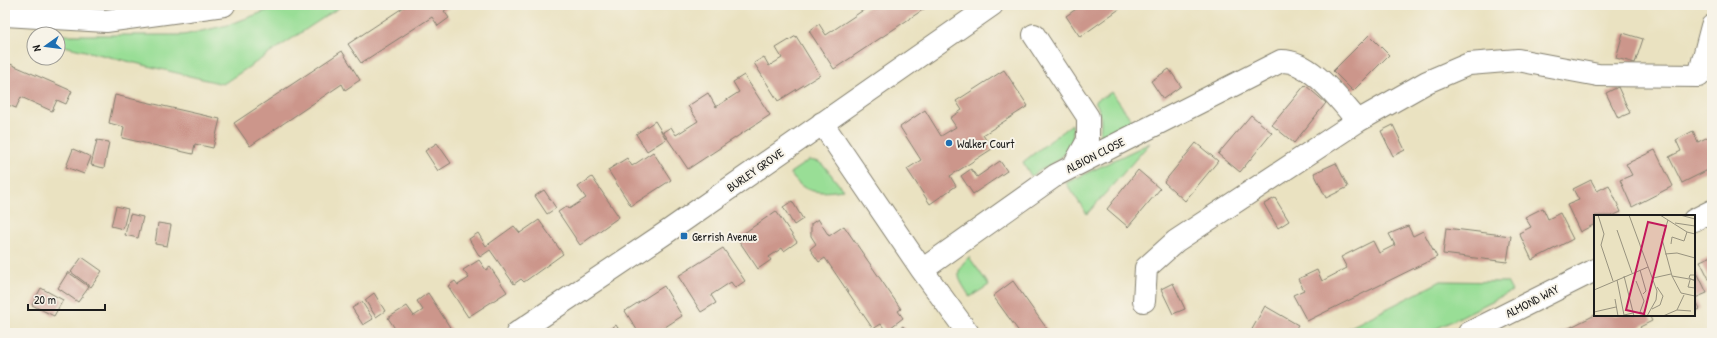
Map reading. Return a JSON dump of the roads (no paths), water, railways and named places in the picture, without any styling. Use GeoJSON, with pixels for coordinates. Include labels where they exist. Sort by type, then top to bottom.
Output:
{"type":"FeatureCollection","features":[{"type":"Feature","properties":{"kind":"street"},"geometry":{"type":"LineString","coordinates":[[5,15],[106,21],[224,5]]}},
{"type":"Feature","properties":{"kind":"street","name":"BURLEY GROVE"},"geometry":{"type":"LineString","coordinates":[[517,333],[664,234],[992,5]]}},
{"type":"Feature","properties":{"kind":"street"},"geometry":{"type":"LineString","coordinates":[[1144,301],[1146,268],[1176,241],[1358,121],[1427,82],[1470,64],[1518,60],[1598,75],[1699,76],[1712,26]]}},
{"type":"Feature","properties":{"kind":"street"},"geometry":{"type":"LineString","coordinates":[[1034,35],[1088,117],[1088,140],[1074,165]]}},
{"type":"Feature","properties":{"kind":"street","name":"ALBION CLOSE"},"geometry":{"type":"LineString","coordinates":[[922,270],[1056,175],[1281,61],[1292,61],[1311,72],[1358,121]]}},
{"type":"Feature","properties":{"kind":"street"},"geometry":{"type":"LineString","coordinates":[[822,123],[922,270],[968,333]]}},
{"type":"Feature","properties":{"kind":"street"},"geometry":{"type":"LineString","coordinates":[[1695,220],[1712,211]]}},
{"type":"Feature","properties":{"kind":"street","name":"ALMOND WAY"},"geometry":{"type":"LineString","coordinates":[[1469,333],[1594,270]]}},
{"type":"Feature","properties":{"kind":"place","name":"Walker Court"},"geometry":{"type":"Point","coordinates":[949,143]}},
{"type":"Feature","properties":{"kind":"place","name":"Gerrish Avenue"},"geometry":{"type":"Point","coordinates":[684,236]}}]}
